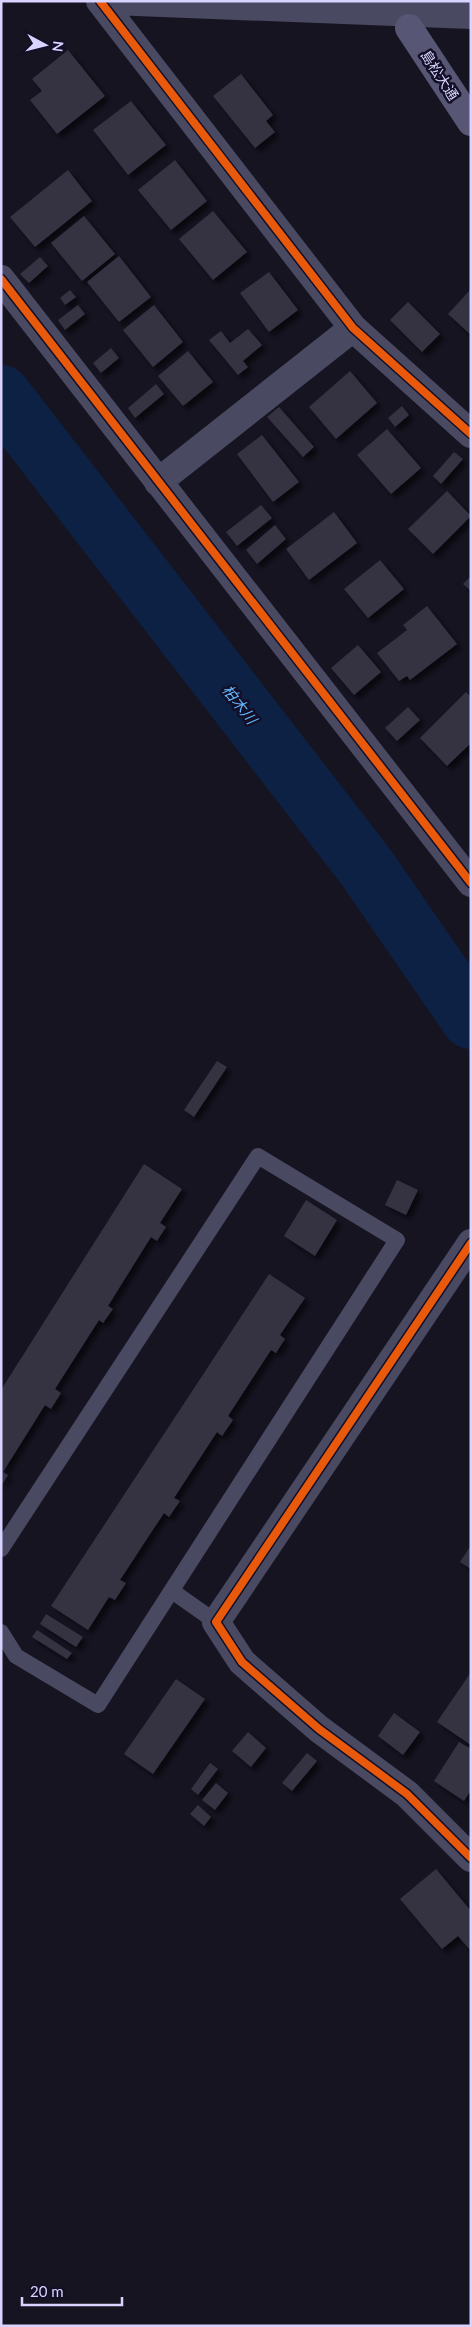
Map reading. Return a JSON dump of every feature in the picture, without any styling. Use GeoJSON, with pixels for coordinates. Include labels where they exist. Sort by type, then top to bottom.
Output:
{"type":"FeatureCollection","features":[{"type":"Feature","properties":{"kind":"street"},"geometry":{"type":"LineString","coordinates":[[100,1],[353,328],[471,434]]}},
{"type":"Feature","properties":{"kind":"street"},"geometry":{"type":"LineString","coordinates":[[112,1],[471,15]]}},
{"type":"Feature","properties":{"kind":"street","name":"島松大通"},"geometry":{"type":"LineString","coordinates":[[409,28],[471,122]]}},
{"type":"Feature","properties":{"kind":"street"},"geometry":{"type":"LineString","coordinates":[[1,279],[471,883]]}},
{"type":"Feature","properties":{"kind":"street"},"geometry":{"type":"LineString","coordinates":[[158,482],[353,328]]}},
{"type":"Feature","properties":{"kind":"street"},"geometry":{"type":"LineString","coordinates":[[471,1243],[216,1622],[242,1662],[319,1729],[407,1794],[471,1858]]}},
{"type":"Feature","properties":{"kind":"lane"},"geometry":{"type":"LineString","coordinates":[[1,1549],[258,1156],[397,1240],[98,1705],[16,1656],[1,1632]]}},
{"type":"Feature","properties":{"kind":"lane"},"geometry":{"type":"LineString","coordinates":[[172,1591],[216,1622]]}},
{"type":"Feature","properties":{"kind":"building"},"geometry":{"type":"Polygon","coordinates":[[[68,50],[105,96],[57,134],[30,100],[42,91],[32,79],[68,50]]]}},
{"type":"Feature","properties":{"kind":"building"},"geometry":{"type":"Polygon","coordinates":[[[241,74],[273,115],[266,121],[275,132],[255,148],[213,96],[241,74]]]}},
{"type":"Feature","properties":{"kind":"building"},"geometry":{"type":"Polygon","coordinates":[[[131,101],[166,145],[128,175],[93,130],[131,101]]]}},
{"type":"Feature","properties":{"kind":"building"},"geometry":{"type":"Polygon","coordinates":[[[175,160],[207,201],[171,230],[138,190],[175,160]]]}},
{"type":"Feature","properties":{"kind":"building"},"geometry":{"type":"Polygon","coordinates":[[[68,170],[92,201],[35,247],[10,217],[68,170]]]}},
{"type":"Feature","properties":{"kind":"building"},"geometry":{"type":"Polygon","coordinates":[[[213,211],[247,252],[213,280],[179,239],[213,211]]]}},
{"type":"Feature","properties":{"kind":"building"},"geometry":{"type":"Polygon","coordinates":[[[84,216],[115,254],[82,281],[51,243],[84,216]]]}},
{"type":"Feature","properties":{"kind":"building"},"geometry":{"type":"Polygon","coordinates":[[[119,256],[151,297],[119,322],[87,282],[119,256]]]}},
{"type":"Feature","properties":{"kind":"building"},"geometry":{"type":"Polygon","coordinates":[[[40,257],[48,266],[29,283],[20,274],[40,257]]]}},
{"type":"Feature","properties":{"kind":"building"},"geometry":{"type":"Polygon","coordinates":[[[269,272],[298,310],[269,332],[240,293],[269,272]]]}},
{"type":"Feature","properties":{"kind":"building"},"geometry":{"type":"Polygon","coordinates":[[[471,289],[471,335],[448,314],[471,289]]]}},
{"type":"Feature","properties":{"kind":"building"},"geometry":{"type":"Polygon","coordinates":[[[70,290],[76,297],[65,305],[60,298],[70,290]]]}},
{"type":"Feature","properties":{"kind":"building"},"geometry":{"type":"Polygon","coordinates":[[[408,302],[440,334],[422,352],[390,320],[408,302]]]}},
{"type":"Feature","properties":{"kind":"building"},"geometry":{"type":"Polygon","coordinates":[[[78,305],[85,314],[65,330],[58,320],[78,305]]]}},
{"type":"Feature","properties":{"kind":"building"},"geometry":{"type":"Polygon","coordinates":[[[154,305],[183,342],[153,367],[123,330],[154,305]]]}},
{"type":"Feature","properties":{"kind":"building"},"geometry":{"type":"Polygon","coordinates":[[[248,329],[262,345],[243,361],[248,367],[238,375],[209,340],[221,331],[230,343],[248,329]]]}},
{"type":"Feature","properties":{"kind":"building"},"geometry":{"type":"Polygon","coordinates":[[[111,348],[119,358],[101,373],[93,363],[111,348]]]}},
{"type":"Feature","properties":{"kind":"building"},"geometry":{"type":"Polygon","coordinates":[[[188,351],[213,382],[183,406],[158,376],[188,351]]]}},
{"type":"Feature","properties":{"kind":"building"},"geometry":{"type":"Polygon","coordinates":[[[350,371],[377,403],[336,439],[309,407],[350,371]]]}},
{"type":"Feature","properties":{"kind":"building"},"geometry":{"type":"Polygon","coordinates":[[[156,384],[164,394],[135,418],[128,408],[156,384]]]}},
{"type":"Feature","properties":{"kind":"building"},"geometry":{"type":"Polygon","coordinates":[[[402,406],[409,415],[395,427],[388,418],[402,406]]]}},
{"type":"Feature","properties":{"kind":"building"},"geometry":{"type":"Polygon","coordinates":[[[279,407],[314,447],[303,457],[267,417],[279,407]]]}},
{"type":"Feature","properties":{"kind":"building"},"geometry":{"type":"Polygon","coordinates":[[[387,429],[421,468],[391,494],[357,455],[387,429]]]}},
{"type":"Feature","properties":{"kind":"building"},"geometry":{"type":"Polygon","coordinates":[[[262,435],[299,482],[273,502],[237,454],[262,435]]]}},
{"type":"Feature","properties":{"kind":"building"},"geometry":{"type":"Polygon","coordinates":[[[454,452],[463,459],[441,484],[433,476],[454,452]]]}},
{"type":"Feature","properties":{"kind":"building"},"geometry":{"type":"Polygon","coordinates":[[[447,491],[471,516],[433,554],[408,529],[447,491]]]}},
{"type":"Feature","properties":{"kind":"building"},"geometry":{"type":"Polygon","coordinates":[[[261,505],[272,518],[237,546],[226,532],[261,505]]]}},
{"type":"Feature","properties":{"kind":"building"},"geometry":{"type":"Polygon","coordinates":[[[334,512],[357,543],[309,580],[286,549],[334,512]]]}},
{"type":"Feature","properties":{"kind":"building"},"geometry":{"type":"Polygon","coordinates":[[[275,525],[286,539],[257,564],[246,550],[275,525]]]}},
{"type":"Feature","properties":{"kind":"building"},"geometry":{"type":"Polygon","coordinates":[[[380,560],[404,589],[368,618],[344,589],[380,560]]]}},
{"type":"Feature","properties":{"kind":"building"},"geometry":{"type":"Polygon","coordinates":[[[471,576],[471,591],[463,584],[471,576]]]}},
{"type":"Feature","properties":{"kind":"building"},"geometry":{"type":"Polygon","coordinates":[[[427,606],[457,644],[410,680],[407,676],[399,681],[377,653],[407,630],[403,625],[427,606]]]}},
{"type":"Feature","properties":{"kind":"building"},"geometry":{"type":"Polygon","coordinates":[[[358,645],[381,672],[354,695],[331,668],[358,645]]]}},
{"type":"Feature","properties":{"kind":"building"},"geometry":{"type":"Polygon","coordinates":[[[466,692],[471,697],[471,743],[447,766],[420,738],[466,692]]]}},
{"type":"Feature","properties":{"kind":"building"},"geometry":{"type":"Polygon","coordinates":[[[408,707],[420,720],[397,741],[385,728],[408,707]]]}},
{"type":"Feature","properties":{"kind":"building"},"geometry":{"type":"Polygon","coordinates":[[[217,1061],[227,1067],[194,1117],[184,1110],[217,1061]]]}},
{"type":"Feature","properties":{"kind":"building"},"geometry":{"type":"Polygon","coordinates":[[[144,1164],[182,1189],[160,1223],[166,1227],[157,1241],[151,1237],[108,1306],[113,1309],[103,1323],[99,1320],[55,1389],[61,1393],[51,1409],[45,1405],[3,1472],[8,1475],[1,1486],[1,1390],[144,1164]]]}},
{"type":"Feature","properties":{"kind":"building"},"geometry":{"type":"Polygon","coordinates":[[[397,1180],[418,1190],[406,1215],[385,1205],[397,1180]]]}},
{"type":"Feature","properties":{"kind":"building"},"geometry":{"type":"Polygon","coordinates":[[[306,1200],[337,1220],[315,1256],[284,1236],[306,1200]]]}},
{"type":"Feature","properties":{"kind":"building"},"geometry":{"type":"Polygon","coordinates":[[[269,1274],[305,1298],[280,1335],[285,1339],[276,1353],[271,1350],[228,1416],[233,1420],[222,1436],[217,1432],[174,1498],[180,1501],[169,1517],[164,1513],[120,1580],[126,1583],[115,1600],[109,1597],[88,1630],[51,1606],[269,1274]]]}},
{"type":"Feature","properties":{"kind":"building"},"geometry":{"type":"Polygon","coordinates":[[[471,1545],[471,1569],[460,1562],[471,1545]]]}},
{"type":"Feature","properties":{"kind":"building"},"geometry":{"type":"Polygon","coordinates":[[[46,1614],[83,1637],[76,1647],[40,1624],[46,1614]]]}},
{"type":"Feature","properties":{"kind":"building"},"geometry":{"type":"Polygon","coordinates":[[[37,1630],[72,1653],[67,1659],[32,1637],[37,1630]]]}},
{"type":"Feature","properties":{"kind":"building"},"geometry":{"type":"Polygon","coordinates":[[[471,1672],[471,1745],[437,1722],[471,1672]]]}},
{"type":"Feature","properties":{"kind":"building"},"geometry":{"type":"Polygon","coordinates":[[[176,1679],[205,1699],[153,1774],[124,1754],[176,1679]]]}},
{"type":"Feature","properties":{"kind":"building"},"geometry":{"type":"Polygon","coordinates":[[[394,1713],[420,1732],[403,1755],[378,1736],[394,1713]]]}},
{"type":"Feature","properties":{"kind":"building"},"geometry":{"type":"Polygon","coordinates":[[[248,1732],[266,1748],[251,1767],[232,1751],[248,1732]]]}},
{"type":"Feature","properties":{"kind":"building"},"geometry":{"type":"Polygon","coordinates":[[[459,1742],[471,1749],[471,1790],[464,1801],[434,1781],[459,1742]]]}},
{"type":"Feature","properties":{"kind":"building"},"geometry":{"type":"Polygon","coordinates":[[[307,1753],[317,1761],[292,1791],[282,1783],[307,1753]]]}},
{"type":"Feature","properties":{"kind":"building"},"geometry":{"type":"Polygon","coordinates":[[[210,1763],[218,1769],[198,1795],[191,1789],[210,1763]]]}},
{"type":"Feature","properties":{"kind":"building"},"geometry":{"type":"Polygon","coordinates":[[[216,1783],[228,1793],[215,1810],[202,1800],[216,1783]]]}},
{"type":"Feature","properties":{"kind":"building"},"geometry":{"type":"Polygon","coordinates":[[[198,1805],[211,1817],[204,1826],[190,1814],[198,1805]]]}},
{"type":"Feature","properties":{"kind":"building"},"geometry":{"type":"Polygon","coordinates":[[[436,1869],[471,1911],[471,1951],[458,1936],[442,1949],[400,1899],[436,1869]]]}},
{"type":"Feature","properties":{"kind":"waterway","name":"柏木川"},"geometry":{"type":"LineString","coordinates":[[1,395],[366,867],[471,1019]]}},
{"type":"Feature","properties":{"kind":"cycle path"},"geometry":{"type":"LineString","coordinates":[[100,1],[353,328],[471,434]]}},
{"type":"Feature","properties":{"kind":"cycle path"},"geometry":{"type":"LineString","coordinates":[[1,279],[471,883]]}},
{"type":"Feature","properties":{"kind":"cycle path"},"geometry":{"type":"LineString","coordinates":[[471,1243],[216,1622],[242,1662],[319,1729],[407,1794],[471,1858]]}}]}
